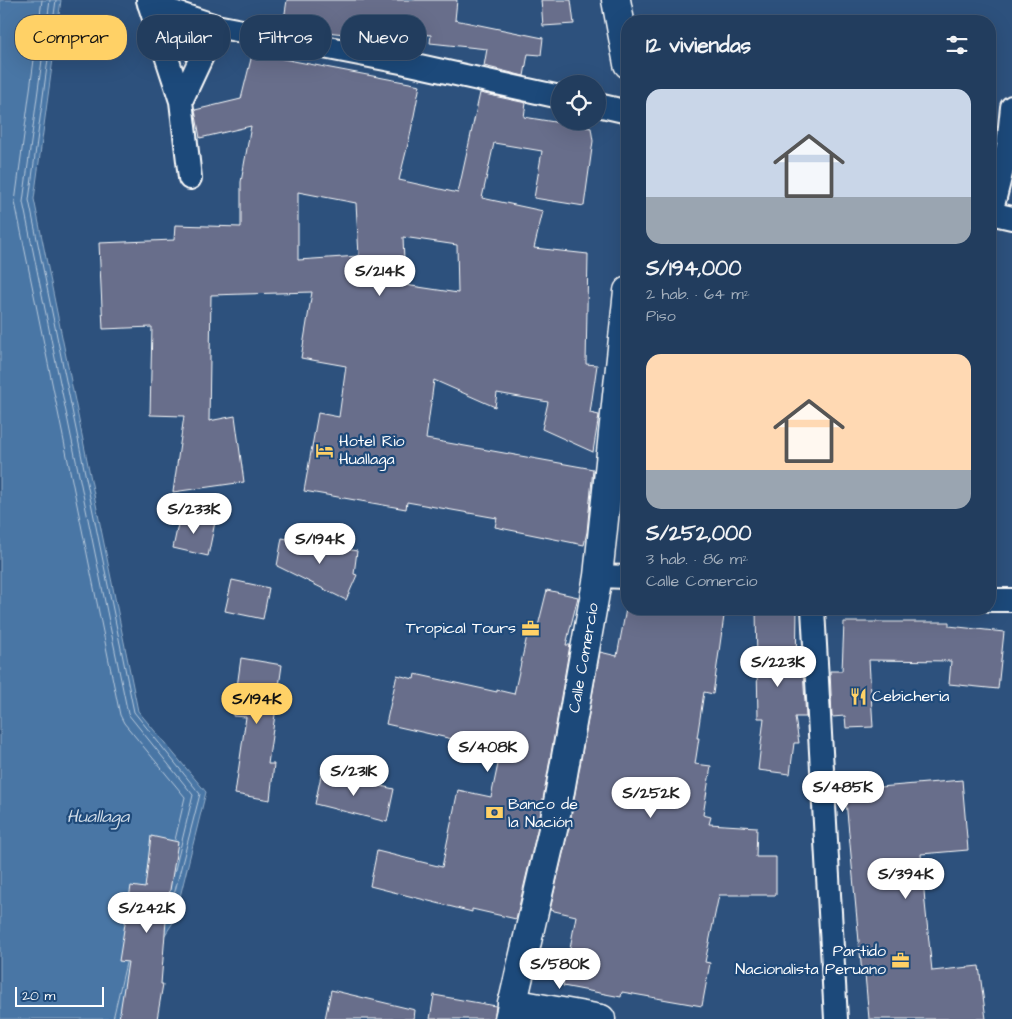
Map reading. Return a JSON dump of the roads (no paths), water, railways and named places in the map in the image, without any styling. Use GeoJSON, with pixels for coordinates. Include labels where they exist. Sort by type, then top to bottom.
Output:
{"type":"FeatureCollection","features":[{"type":"Feature","properties":{"kind":"street"},"geometry":{"type":"LineString","coordinates":[[616,0],[621,27]]}},
{"type":"Feature","properties":{"kind":"street"},"geometry":{"type":"LineString","coordinates":[[149,2],[185,15]]}},
{"type":"Feature","properties":{"kind":"street"},"geometry":{"type":"LineString","coordinates":[[149,2],[181,100],[190,178]]}},
{"type":"Feature","properties":{"kind":"street"},"geometry":{"type":"LineString","coordinates":[[230,29],[406,63],[551,95]]}},
{"type":"Feature","properties":{"kind":"street"},"geometry":{"type":"LineString","coordinates":[[181,100],[200,60]]}},
{"type":"Feature","properties":{"kind":"street"},"geometry":{"type":"LineString","coordinates":[[606,107],[621,110]]}},
{"type":"Feature","properties":{"kind":"street"},"geometry":{"type":"LineString","coordinates":[[998,215],[1012,107]]}},
{"type":"Feature","properties":{"kind":"street","name":"Calle Comercio"},"geometry":{"type":"LineString","coordinates":[[510,1011],[554,825],[598,576],[621,358]]}},
{"type":"Feature","properties":{"kind":"street"},"geometry":{"type":"LineString","coordinates":[[598,576],[621,577]]}},
{"type":"Feature","properties":{"kind":"street"},"geometry":{"type":"LineString","coordinates":[[996,600],[1012,600]]}},
{"type":"Feature","properties":{"kind":"street"},"geometry":{"type":"LineString","coordinates":[[813,615],[836,1019]]}},
{"type":"Feature","properties":{"kind":"street"},"geometry":{"type":"LineString","coordinates":[[510,1011],[601,1019]]}},
{"type":"Feature","properties":{"kind":"water","name":"Huallaga"},"geometry":{"type":"Polygon","coordinates":[[[0,0],[61,0],[59,15],[15,15],[15,60],[53,60],[34,199],[138,711],[206,792],[174,921],[145,966],[131,1019],[0,1019],[0,0]]]}},
{"type":"Feature","properties":{"kind":"place","name":"Hotel Rio Huallaga"},"geometry":{"type":"Point","coordinates":[325,450]}},
{"type":"Feature","properties":{"kind":"place","name":"Tropical Tours"},"geometry":{"type":"Point","coordinates":[530,628]}},
{"type":"Feature","properties":{"kind":"place","name":"Cebicheria"},"geometry":{"type":"Point","coordinates":[858,696]}},
{"type":"Feature","properties":{"kind":"place","name":"Banco de la Nación"},"geometry":{"type":"Point","coordinates":[494,813]}},
{"type":"Feature","properties":{"kind":"place","name":"Partido Nacionalista Peruano"},"geometry":{"type":"Point","coordinates":[900,960]}}]}
